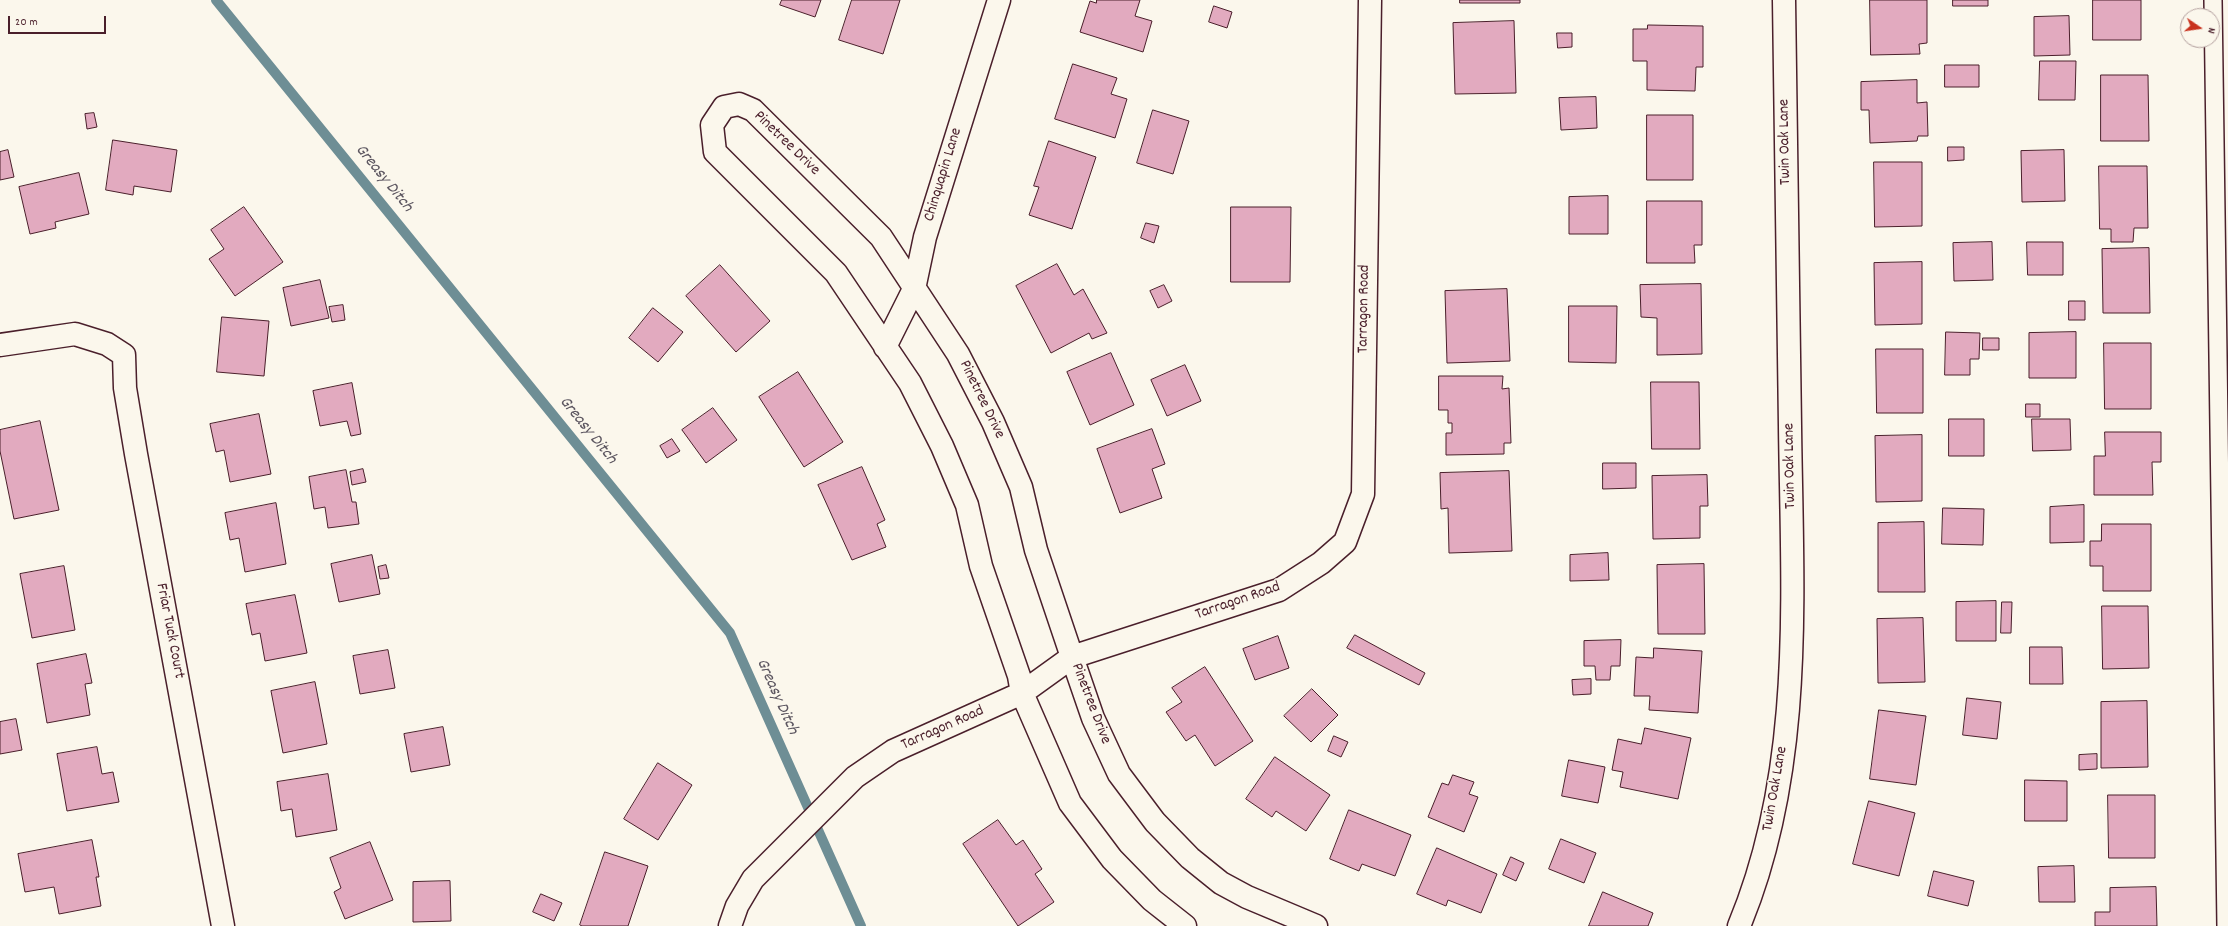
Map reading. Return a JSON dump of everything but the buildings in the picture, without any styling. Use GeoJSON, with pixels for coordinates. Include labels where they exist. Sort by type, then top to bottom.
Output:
{"type":"FeatureCollection","features":[{"type":"Feature","properties":{"kind":"street","name":"Chinquapin Lane"},"geometry":{"type":"LineString","coordinates":[[885,347],[914,288],[925,237],[999,0]]}},
{"type":"Feature","properties":{"kind":"street","name":"Tarragon Road"},"geometry":{"type":"LineString","coordinates":[[730,926],[737,906],[753,879],[855,777],[893,751],[1022,693],[1072,657],[1279,590],[1321,563],[1345,542],[1363,494],[1370,0]]}},
{"type":"Feature","properties":{"kind":"street","name":"Twin Oak Lane"},"geometry":{"type":"LineString","coordinates":[[1739,926],[1757,874],[1778,793],[1784,749],[1793,632],[1784,0]]}},
{"type":"Feature","properties":{"kind":"street","name":"Pinetree Drive"},"geometry":{"type":"LineString","coordinates":[[1185,926],[1152,900],[1112,860],[1070,803],[1022,693],[1019,676],[981,566],[967,505],[942,446],[917,397],[836,273],[715,152],[712,125],[724,107],[739,104],[753,110],[787,142],[880,238],[958,354],[993,422],[1021,487],[1036,550],[1072,657],[1093,718],[1118,774],[1154,822],[1190,858],[1221,883],[1316,926]]}},
{"type":"Feature","properties":{"kind":"street","name":"Friar Tuck Court"},"geometry":{"type":"LineString","coordinates":[[0,345],[74,334],[107,344],[124,355],[125,388],[136,454],[223,926]]}},
{"type":"Feature","properties":{"kind":"lane"},"geometry":{"type":"LineString","coordinates":[[2214,0],[2224,439],[2226,926]]}},
{"type":"Feature","properties":{"kind":"waterway","name":"Greasy Ditch"},"geometry":{"type":"LineString","coordinates":[[216,0],[730,633],[861,926]]}}]}
